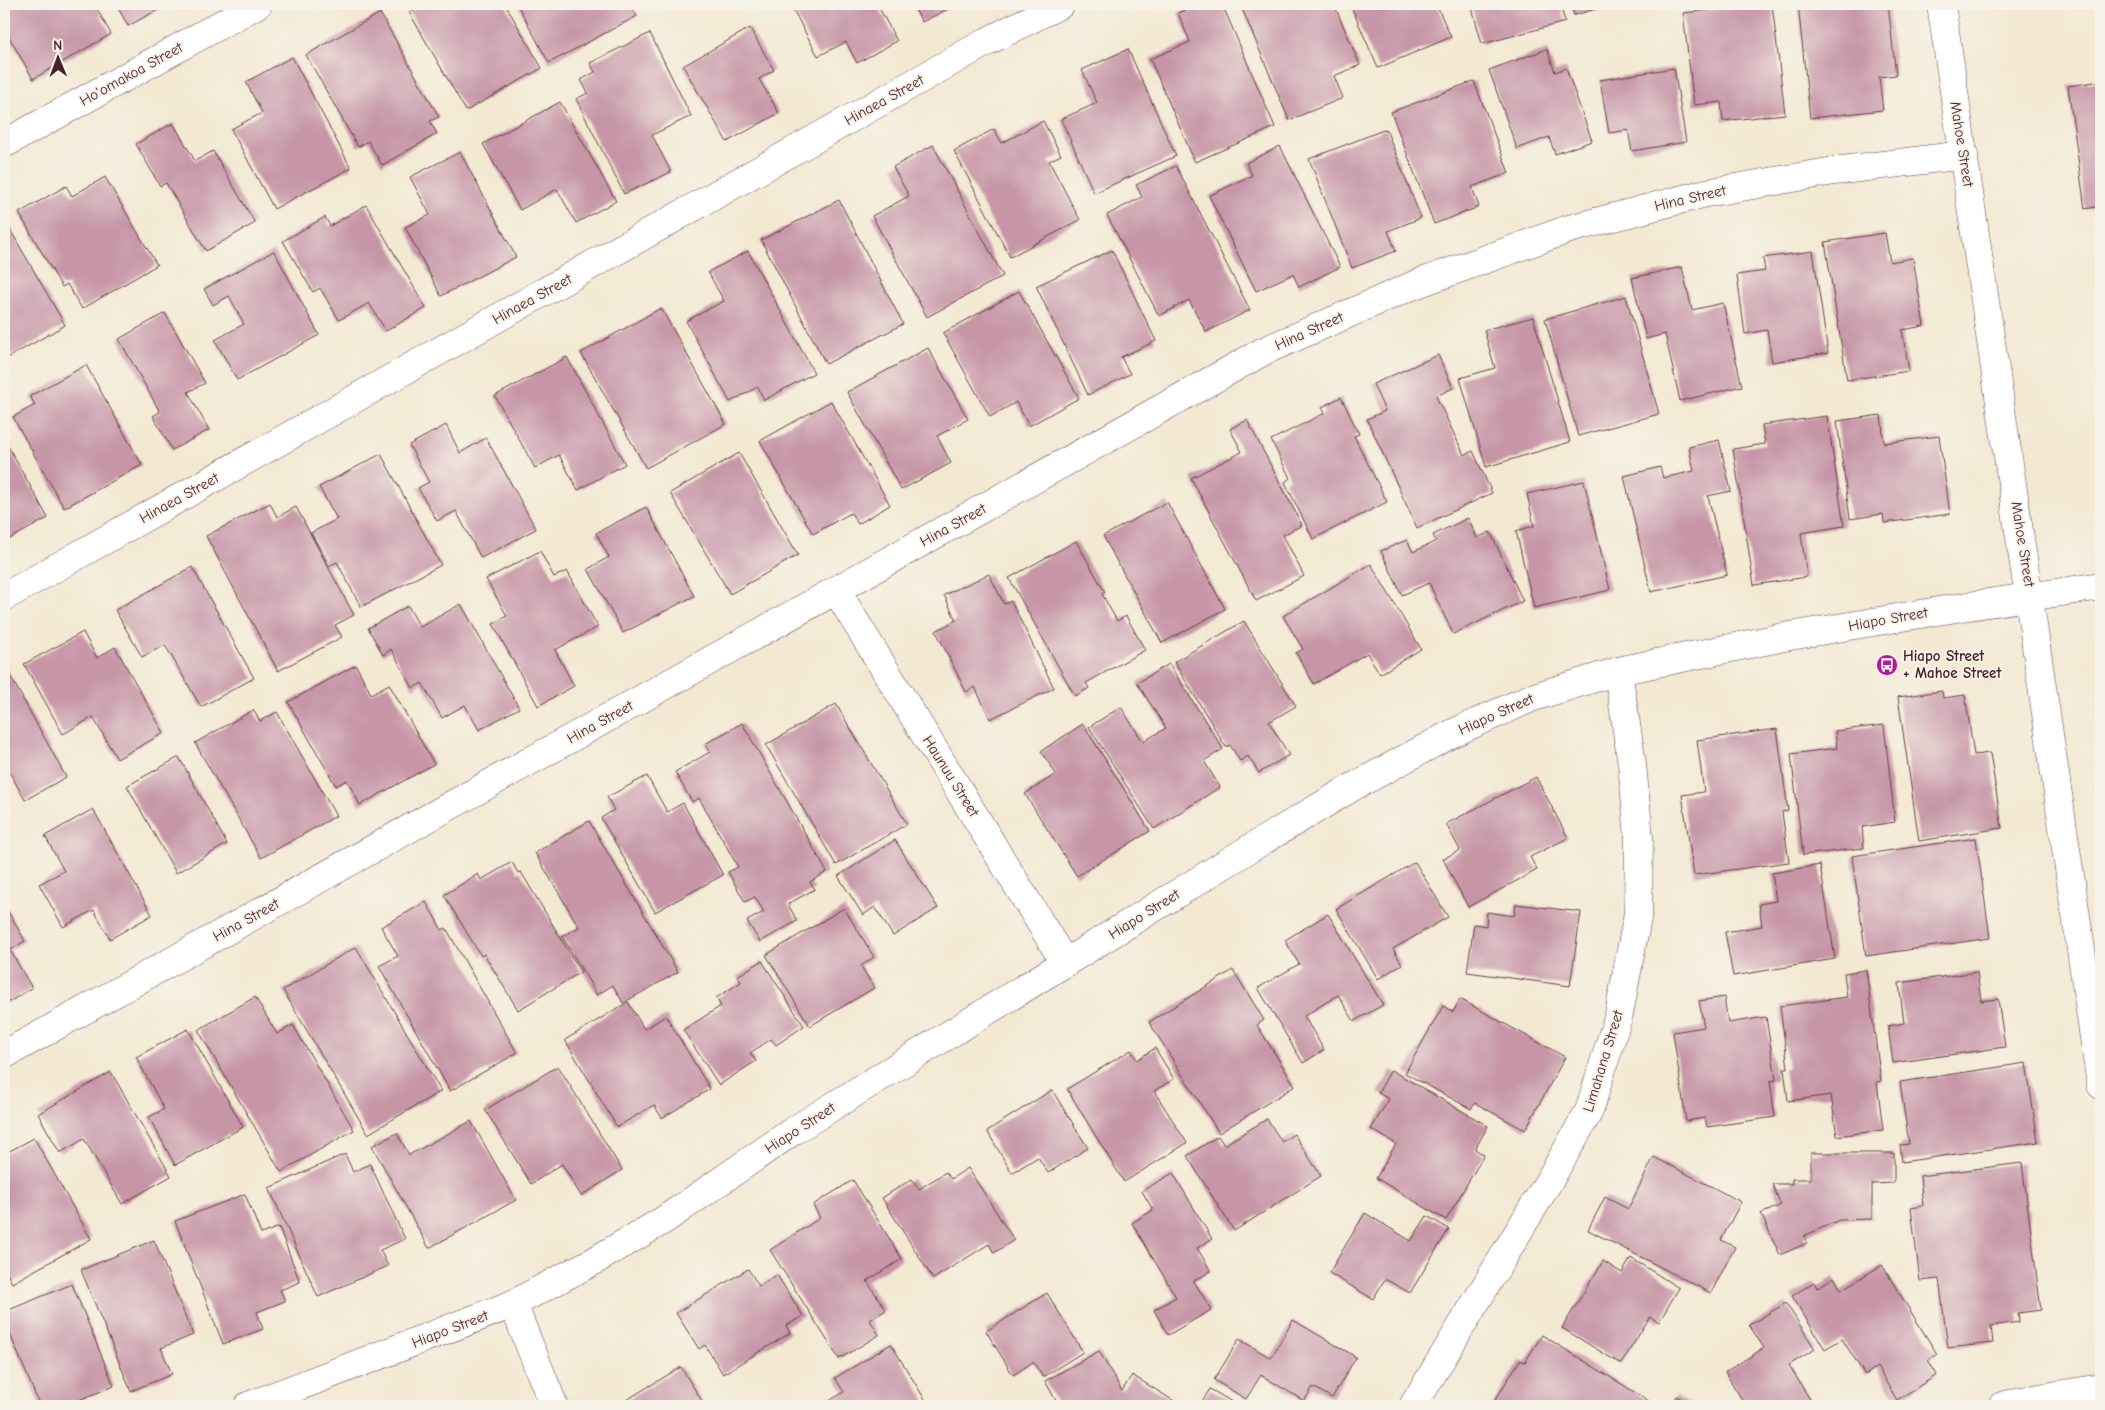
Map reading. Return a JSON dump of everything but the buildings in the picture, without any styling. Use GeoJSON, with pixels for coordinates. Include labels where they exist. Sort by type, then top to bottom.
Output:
{"type":"FeatureCollection","features":[{"type":"Feature","properties":{"kind":"street","name":"Ho'omakoa Street"},"geometry":{"type":"LineString","coordinates":[[4,144],[258,4]]}},
{"type":"Feature","properties":{"kind":"street","name":"Hinaea Street"},"geometry":{"type":"LineString","coordinates":[[4,597],[979,46],[1061,4]]}},
{"type":"Feature","properties":{"kind":"street","name":"Mahoe Street"},"geometry":{"type":"LineString","coordinates":[[1941,4],[2101,1085]]}},
{"type":"Feature","properties":{"kind":"street","name":"Hina Street"},"geometry":{"type":"LineString","coordinates":[[4,1055],[1264,350],[1414,285],[1569,229],[1706,193],[1834,170],[1964,155]]}},
{"type":"Feature","properties":{"kind":"street","name":"Hiapo Street"},"geometry":{"type":"LineString","coordinates":[[248,1406],[512,1304],[594,1261],[664,1220],[793,1132],[1065,962],[1351,788],[1451,734],[1531,698],[1618,671],[1784,637],[2101,586]]}},
{"type":"Feature","properties":{"kind":"street","name":"Haunuu Street"},"geometry":{"type":"LineString","coordinates":[[836,590],[1065,962]]}},
{"type":"Feature","properties":{"kind":"street","name":"Limahana Street"},"geometry":{"type":"LineString","coordinates":[[1413,1406],[1550,1181],[1589,1111],[1619,1014],[1638,913],[1639,837],[1632,764],[1618,671]]}},
{"type":"Feature","properties":{"kind":"street"},"geometry":{"type":"LineString","coordinates":[[512,1304],[554,1406]]}},
{"type":"Feature","properties":{"kind":"street"},"geometry":{"type":"LineString","coordinates":[[2002,1406],[2021,1401],[2101,1388]]}},
{"type":"Feature","properties":{"kind":"place","name":"Hiapo Street + Mahoe Street"},"geometry":{"type":"Point","coordinates":[1887,665]}}]}
